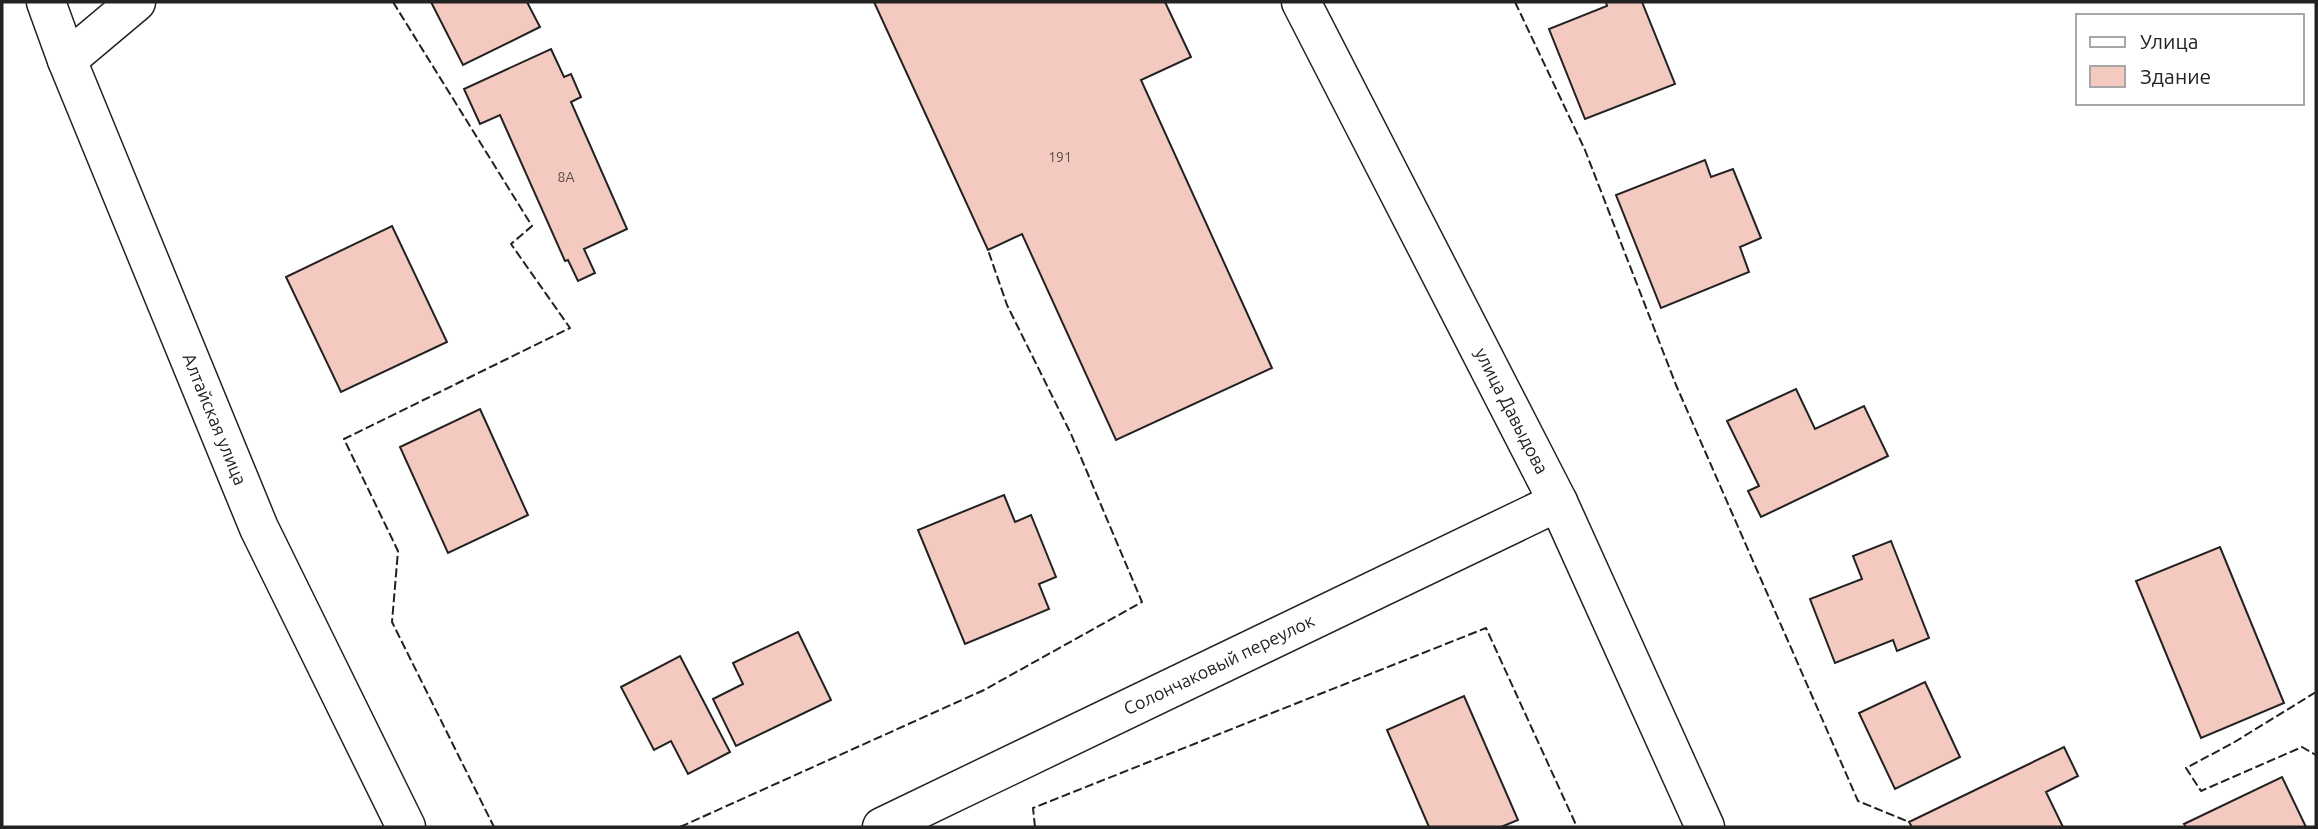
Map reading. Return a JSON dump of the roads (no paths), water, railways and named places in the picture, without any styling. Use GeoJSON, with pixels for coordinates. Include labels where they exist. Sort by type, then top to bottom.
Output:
{"type":"FeatureCollection","features":[{"type":"Feature","properties":{"kind":"street","name":"Алтайская улица"},"geometry":{"type":"LineString","coordinates":[[46,2],[67,60],[259,528],[406,827]]}},
{"type":"Feature","properties":{"kind":"street"},"geometry":{"type":"LineString","coordinates":[[67,60],[136,2]]}},
{"type":"Feature","properties":{"kind":"street","name":"улица Давыдова"},"geometry":{"type":"LineString","coordinates":[[1301,2],[1559,502],[1705,827]]}},
{"type":"Feature","properties":{"kind":"street","name":"Солончаковый переулок"},"geometry":{"type":"LineString","coordinates":[[881,827],[1559,502]]}}]}
